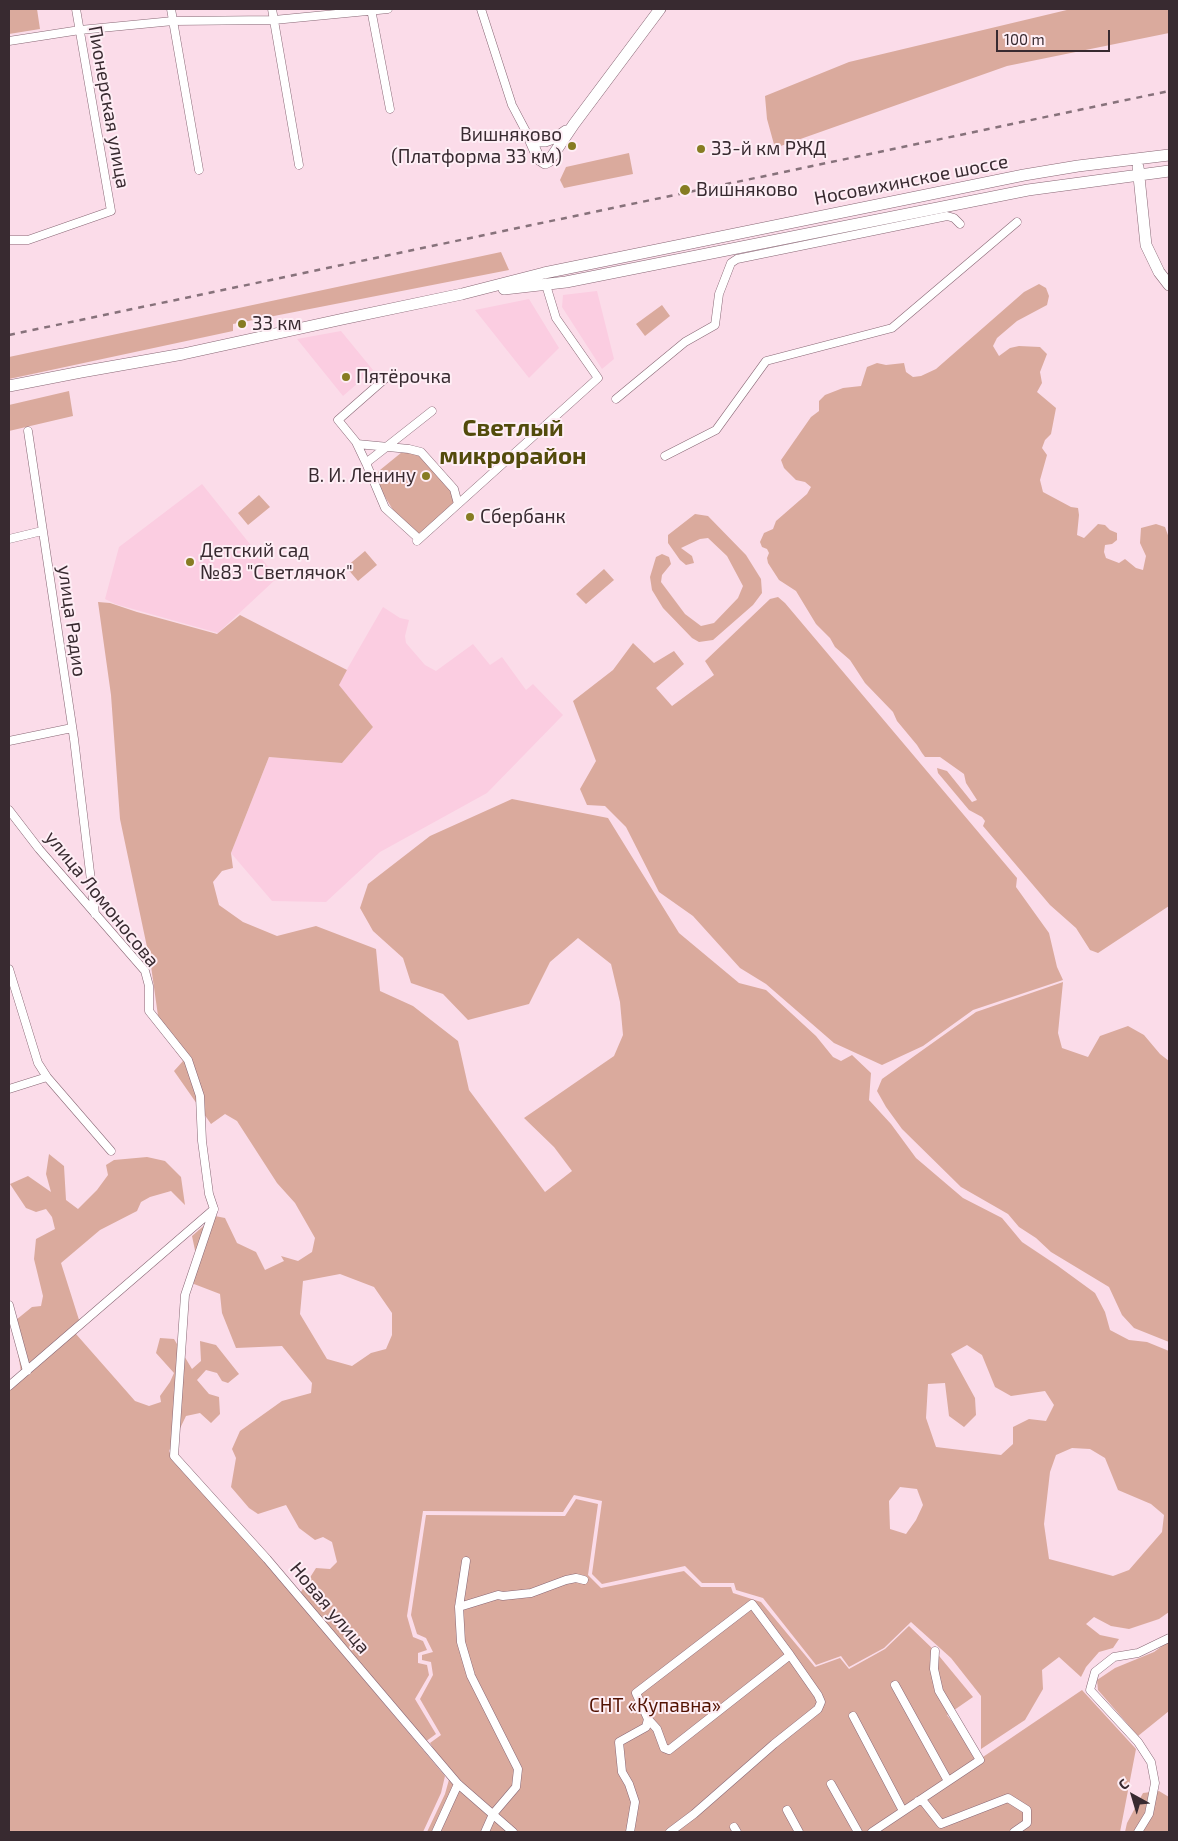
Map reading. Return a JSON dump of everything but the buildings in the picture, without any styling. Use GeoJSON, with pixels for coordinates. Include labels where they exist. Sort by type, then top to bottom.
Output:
{"type":"FeatureCollection","features":[{"type":"Feature","properties":{"kind":"main road"},"geometry":{"type":"LineString","coordinates":[[530,141],[544,160],[574,124],[660,9]]}},
{"type":"Feature","properties":{"kind":"main road"},"geometry":{"type":"LineString","coordinates":[[530,141],[539,142],[552,139],[564,133],[574,124]]}},
{"type":"Feature","properties":{"kind":"main road","name":"Носовихинское шоссе"},"geometry":{"type":"LineString","coordinates":[[9,386],[183,354],[462,294],[545,279],[1024,175],[1169,155]]}},
{"type":"Feature","properties":{"kind":"main road"},"geometry":{"type":"LineString","coordinates":[[1138,158],[1146,245],[1159,272],[1169,285]]}},
{"type":"Feature","properties":{"kind":"main road","name":"Носовихинское шоссе"},"geometry":{"type":"LineString","coordinates":[[545,279],[566,282],[1028,190],[1169,171]]}},
{"type":"Feature","properties":{"kind":"street","name":"Пионерская улица"},"geometry":{"type":"LineString","coordinates":[[9,240],[28,240],[111,211],[76,9]]}},
{"type":"Feature","properties":{"kind":"street"},"geometry":{"type":"LineString","coordinates":[[171,9],[199,170]]}},
{"type":"Feature","properties":{"kind":"street"},"geometry":{"type":"LineString","coordinates":[[272,9],[299,164]]}},
{"type":"Feature","properties":{"kind":"street"},"geometry":{"type":"LineString","coordinates":[[9,41],[80,30],[173,22],[274,20],[371,9],[388,9]]}},
{"type":"Feature","properties":{"kind":"street"},"geometry":{"type":"LineString","coordinates":[[371,9],[390,109]]}},
{"type":"Feature","properties":{"kind":"street"},"geometry":{"type":"LineString","coordinates":[[481,9],[512,105],[530,141]]}},
{"type":"Feature","properties":{"kind":"street"},"geometry":{"type":"LineString","coordinates":[[616,399],[685,342],[715,325],[719,294],[731,263],[737,259],[947,216],[954,218],[960,224]]}},
{"type":"Feature","properties":{"kind":"street"},"geometry":{"type":"LineString","coordinates":[[665,456],[716,430],[766,361],[892,328],[1017,222]]}},
{"type":"Feature","properties":{"kind":"street"},"geometry":{"type":"LineString","coordinates":[[388,377],[338,420],[357,444],[385,508],[418,540],[598,378],[556,318],[545,279]]}},
{"type":"Feature","properties":{"kind":"street"},"geometry":{"type":"LineString","coordinates":[[366,463],[432,411]]}},
{"type":"Feature","properties":{"kind":"street","name":"улица Радио"},"geometry":{"type":"LineString","coordinates":[[28,431],[72,728],[95,914]]}},
{"type":"Feature","properties":{"kind":"street"},"geometry":{"type":"LineString","coordinates":[[357,444],[409,448],[421,452],[454,489],[458,504]]}},
{"type":"Feature","properties":{"kind":"street"},"geometry":{"type":"LineString","coordinates":[[9,538],[42,531]]}},
{"type":"Feature","properties":{"kind":"street"},"geometry":{"type":"LineString","coordinates":[[9,741],[72,728]]}},
{"type":"Feature","properties":{"kind":"street","name":"улица Ломоносова"},"geometry":{"type":"LineString","coordinates":[[10,814],[145,971],[149,986],[149,1011],[188,1060],[200,1096],[209,1194],[214,1209]]}},
{"type":"Feature","properties":{"kind":"street"},"geometry":{"type":"LineString","coordinates":[[9,969],[38,1063],[47,1077],[110,1152]]}},
{"type":"Feature","properties":{"kind":"street"},"geometry":{"type":"LineString","coordinates":[[9,1089],[47,1077]]}},
{"type":"Feature","properties":{"kind":"street"},"geometry":{"type":"LineString","coordinates":[[9,1386],[214,1209]]}},
{"type":"Feature","properties":{"kind":"street","name":"Новая улица"},"geometry":{"type":"LineString","coordinates":[[214,1209],[185,1295],[174,1456],[267,1559],[458,1784],[513,1832]]}},
{"type":"Feature","properties":{"kind":"street"},"geometry":{"type":"LineString","coordinates":[[9,1306],[12,1330],[27,1371]]}},
{"type":"Feature","properties":{"kind":"street"},"geometry":{"type":"LineString","coordinates":[[466,1561],[459,1607],[461,1642],[471,1676],[518,1769],[516,1787],[493,1814],[485,1832]]}},
{"type":"Feature","properties":{"kind":"street"},"geometry":{"type":"LineString","coordinates":[[459,1607],[498,1595],[532,1593],[566,1580],[576,1578],[584,1580]]}},
{"type":"Feature","properties":{"kind":"street"},"geometry":{"type":"LineString","coordinates":[[670,1832],[694,1814],[820,1706],[820,1698],[790,1655],[752,1604],[636,1693],[648,1719],[655,1726],[664,1748],[666,1750],[672,1749],[790,1655]]}},
{"type":"Feature","properties":{"kind":"street"},"geometry":{"type":"LineString","coordinates":[[1138,1832],[1149,1814],[1155,1783],[1151,1762],[1138,1742],[1090,1690],[1095,1672],[1114,1657],[1138,1653],[1169,1638]]}},
{"type":"Feature","properties":{"kind":"street"},"geometry":{"type":"LineString","coordinates":[[872,1832],[980,1760],[939,1691],[934,1668],[935,1651]]}},
{"type":"Feature","properties":{"kind":"street"},"geometry":{"type":"LineString","coordinates":[[895,1685],[948,1781]]}},
{"type":"Feature","properties":{"kind":"street"},"geometry":{"type":"LineString","coordinates":[[853,1716],[903,1811]]}},
{"type":"Feature","properties":{"kind":"street"},"geometry":{"type":"LineString","coordinates":[[630,1832],[635,1802],[629,1784],[622,1772],[619,1742],[646,1727],[648,1719]]}},
{"type":"Feature","properties":{"kind":"street"},"geometry":{"type":"LineString","coordinates":[[436,1832],[458,1784]]}},
{"type":"Feature","properties":{"kind":"street"},"geometry":{"type":"LineString","coordinates":[[831,1784],[858,1832]]}},
{"type":"Feature","properties":{"kind":"street"},"geometry":{"type":"LineString","coordinates":[[918,1801],[923,1801],[941,1824],[1008,1798],[1027,1810],[1028,1823],[1014,1832]]}},
{"type":"Feature","properties":{"kind":"street"},"geometry":{"type":"LineString","coordinates":[[787,1810],[799,1832]]}},
{"type":"Feature","properties":{"kind":"shaded area"},"geometry":{"type":"Polygon","coordinates":[[[597,291],[614,359],[602,369],[562,307],[563,295],[597,291]]]}},
{"type":"Feature","properties":{"kind":"shaded area"},"geometry":{"type":"Polygon","coordinates":[[[529,299],[559,348],[529,378],[475,310],[529,299]]]}},
{"type":"Feature","properties":{"kind":"shaded area"},"geometry":{"type":"Polygon","coordinates":[[[341,331],[373,370],[343,396],[297,339],[341,331]]]}},
{"type":"Feature","properties":{"kind":"shaded area","name":"Детский сад №83 \"Светлячок\""},"geometry":{"type":"Polygon","coordinates":[[[202,484],[277,578],[218,633],[115,604],[105,599],[119,547],[202,484]]]}},
{"type":"Feature","properties":{"kind":"shaded area"},"geometry":{"type":"Polygon","coordinates":[[[383,607],[400,618],[409,620],[405,636],[406,643],[425,665],[436,671],[473,644],[490,665],[502,657],[526,690],[533,684],[563,715],[487,793],[380,852],[326,902],[272,901],[231,853],[269,757],[342,763],[373,727],[338,685],[383,607]]]}},
{"type":"Feature","properties":{"kind":"green space"},"geometry":{"type":"Polygon","coordinates":[[[9,9],[37,9],[40,29],[9,34],[9,9]]]}},
{"type":"Feature","properties":{"kind":"green space"},"geometry":{"type":"Polygon","coordinates":[[[1071,9],[1169,9],[1169,33],[1007,66],[775,148],[767,119],[765,96],[849,62],[1071,9]]]}},
{"type":"Feature","properties":{"kind":"green space"},"geometry":{"type":"Polygon","coordinates":[[[629,153],[633,174],[564,188],[560,180],[566,167],[629,153]]]}},
{"type":"Feature","properties":{"kind":"green space"},"geometry":{"type":"Polygon","coordinates":[[[501,252],[509,270],[233,324],[233,331],[9,379],[9,357],[501,252]]]}},
{"type":"Feature","properties":{"kind":"green space"},"geometry":{"type":"Polygon","coordinates":[[[1039,284],[1046,288],[1049,296],[1047,305],[1017,321],[997,338],[993,346],[999,356],[1010,348],[1019,346],[1040,347],[1047,354],[1040,372],[1042,383],[1037,392],[1056,408],[1051,434],[1045,440],[1042,448],[1047,455],[1040,480],[1043,492],[1071,507],[1078,508],[1077,535],[1084,538],[1098,524],[1105,525],[1117,533],[1117,540],[1112,544],[1105,545],[1104,552],[1106,558],[1119,563],[1125,559],[1136,568],[1143,570],[1146,556],[1140,543],[1141,528],[1156,524],[1165,527],[1169,538],[1169,906],[1098,953],[1090,950],[1076,928],[1050,905],[983,826],[985,821],[982,817],[969,810],[938,773],[937,768],[947,771],[972,802],[977,800],[966,783],[964,774],[940,757],[925,757],[897,721],[893,712],[865,683],[850,660],[835,647],[830,638],[816,624],[796,591],[779,580],[768,563],[769,553],[767,549],[762,547],[760,542],[764,533],[773,529],[776,521],[807,494],[811,487],[805,482],[796,480],[784,468],[781,460],[811,417],[819,411],[819,401],[825,395],[843,388],[861,386],[867,367],[877,363],[886,365],[904,363],[906,372],[913,377],[921,376],[936,369],[1024,292],[1039,284]]]}},
{"type":"Feature","properties":{"kind":"green space"},"geometry":{"type":"Polygon","coordinates":[[[662,305],[670,316],[645,336],[636,324],[662,305]]]}},
{"type":"Feature","properties":{"kind":"green space"},"geometry":{"type":"Polygon","coordinates":[[[69,391],[73,416],[9,431],[9,405],[69,391]]]}},
{"type":"Feature","properties":{"kind":"green space"},"geometry":{"type":"Polygon","coordinates":[[[407,448],[422,455],[452,490],[455,504],[421,535],[408,528],[396,515],[373,477],[407,448]]]}},
{"type":"Feature","properties":{"kind":"green space"},"geometry":{"type":"Polygon","coordinates":[[[259,495],[270,507],[248,525],[238,513],[259,495]]]}},
{"type":"Feature","properties":{"kind":"green space"},"geometry":{"type":"Polygon","coordinates":[[[695,514],[708,516],[746,555],[761,579],[762,593],[753,605],[713,640],[699,642],[692,638],[663,608],[652,590],[650,577],[656,557],[662,554],[669,557],[671,564],[662,575],[661,582],[685,614],[701,626],[714,623],[738,598],[743,586],[727,556],[708,538],[700,539],[681,548],[692,556],[694,563],[686,565],[668,543],[668,535],[695,514]]]}},
{"type":"Feature","properties":{"kind":"green space"},"geometry":{"type":"Polygon","coordinates":[[[365,551],[377,565],[358,581],[346,567],[365,551]]]}},
{"type":"Feature","properties":{"kind":"green space"},"geometry":{"type":"Polygon","coordinates":[[[604,569],[614,580],[586,604],[576,594],[604,569]]]}},
{"type":"Feature","properties":{"kind":"green space"},"geometry":{"type":"Polygon","coordinates":[[[778,597],[1017,878],[1016,887],[1049,933],[1057,967],[1063,980],[973,1010],[923,1046],[882,1065],[834,1043],[766,984],[740,968],[693,916],[659,892],[626,827],[605,806],[587,805],[580,789],[596,761],[573,701],[613,670],[633,643],[654,663],[674,651],[684,664],[656,688],[672,706],[714,675],[705,661],[770,599],[778,597]]]}},
{"type":"Feature","properties":{"kind":"green space"},"geometry":{"type":"Polygon","coordinates":[[[98,602],[110,603],[217,634],[240,615],[347,670],[339,685],[373,727],[342,763],[269,757],[231,853],[233,868],[222,871],[213,882],[219,905],[243,922],[277,936],[316,926],[376,949],[380,991],[413,1006],[458,1041],[469,1090],[545,1192],[572,1171],[554,1147],[524,1118],[614,1056],[623,1035],[620,1002],[611,964],[578,938],[550,962],[529,1004],[468,1020],[443,994],[411,983],[403,958],[373,931],[360,908],[368,884],[430,836],[512,799],[608,818],[679,933],[739,983],[766,990],[816,1036],[833,1057],[841,1061],[852,1055],[871,1073],[869,1100],[891,1124],[916,1158],[963,1198],[1002,1218],[1022,1242],[1095,1293],[1105,1312],[1110,1330],[1129,1340],[1147,1342],[1169,1351],[1169,1612],[1159,1619],[1129,1629],[1111,1626],[1094,1617],[1086,1624],[1100,1635],[1119,1639],[1113,1648],[1099,1652],[1086,1667],[1081,1677],[1059,1657],[1042,1670],[1043,1689],[1025,1720],[981,1749],[981,1696],[951,1658],[911,1622],[884,1648],[849,1667],[841,1656],[816,1665],[763,1598],[736,1590],[734,1583],[702,1583],[685,1566],[602,1584],[592,1574],[602,1501],[574,1495],[563,1512],[423,1511],[407,1616],[413,1637],[423,1641],[427,1650],[418,1653],[418,1663],[427,1665],[429,1675],[415,1699],[436,1734],[425,1742],[299,1595],[316,1568],[330,1569],[337,1562],[332,1542],[323,1537],[315,1540],[299,1528],[286,1505],[258,1514],[249,1508],[231,1487],[236,1458],[232,1449],[240,1431],[282,1401],[311,1393],[312,1383],[282,1346],[236,1348],[222,1313],[220,1294],[194,1284],[190,1275],[196,1255],[192,1236],[215,1216],[225,1218],[237,1243],[256,1252],[265,1270],[284,1261],[281,1256],[298,1261],[312,1252],[315,1238],[295,1203],[277,1183],[237,1121],[225,1114],[211,1124],[174,1071],[183,1061],[160,1030],[151,966],[120,819],[111,695],[98,602]],[[340,1274],[303,1281],[300,1314],[327,1359],[352,1366],[371,1353],[386,1349],[392,1335],[392,1313],[374,1287],[340,1274]],[[967,1345],[951,1354],[975,1398],[976,1415],[964,1427],[949,1416],[945,1383],[928,1384],[926,1418],[936,1447],[1001,1455],[1013,1444],[1013,1427],[1029,1419],[1046,1421],[1054,1405],[1045,1391],[1011,1396],[995,1387],[982,1355],[967,1345]],[[1072,1448],[1056,1455],[1050,1472],[1044,1524],[1049,1559],[1113,1576],[1129,1570],[1162,1532],[1164,1515],[1151,1504],[1118,1490],[1105,1458],[1090,1449],[1072,1448]],[[900,1487],[889,1501],[890,1529],[906,1534],[916,1520],[923,1505],[917,1489],[900,1487]]]}},
{"type":"Feature","properties":{"kind":"green space"},"geometry":{"type":"Polygon","coordinates":[[[1063,982],[1058,1033],[1062,1048],[1088,1057],[1100,1036],[1128,1026],[1144,1035],[1160,1054],[1169,1061],[1169,1342],[1134,1328],[1122,1315],[1109,1287],[1051,1252],[1036,1238],[1019,1227],[1008,1214],[961,1187],[902,1129],[877,1091],[882,1079],[976,1012],[1063,982]]]}},
{"type":"Feature","properties":{"kind":"green space"},"geometry":{"type":"Polygon","coordinates":[[[49,1154],[64,1166],[66,1200],[78,1209],[97,1190],[108,1175],[106,1165],[114,1160],[147,1157],[165,1161],[181,1177],[185,1205],[171,1191],[150,1197],[141,1202],[137,1211],[100,1230],[61,1263],[80,1323],[76,1334],[135,1401],[149,1406],[161,1402],[160,1396],[174,1373],[156,1353],[160,1338],[174,1339],[192,1369],[201,1361],[200,1341],[216,1345],[239,1374],[228,1383],[222,1381],[217,1373],[206,1370],[197,1380],[209,1394],[219,1397],[220,1414],[211,1423],[200,1413],[186,1416],[169,1451],[173,1460],[223,1512],[445,1776],[441,1793],[423,1832],[9,1832],[9,1383],[21,1372],[15,1334],[11,1324],[32,1307],[41,1306],[43,1296],[34,1259],[36,1239],[55,1229],[52,1217],[46,1209],[36,1212],[26,1208],[10,1184],[28,1176],[51,1192],[46,1174],[49,1154]]]}},
{"type":"Feature","properties":{"kind":"green space","name":"СНТ «Купавна»"},"geometry":{"type":"Polygon","coordinates":[[[576,1499],[598,1504],[588,1575],[601,1588],[684,1571],[701,1587],[731,1587],[733,1593],[761,1602],[815,1667],[840,1658],[849,1669],[885,1649],[909,1626],[935,1651],[973,1697],[947,1715],[980,1759],[1082,1690],[1136,1749],[1120,1832],[427,1832],[445,1794],[450,1776],[430,1743],[441,1735],[420,1699],[433,1675],[431,1662],[422,1660],[422,1655],[433,1652],[426,1638],[417,1634],[411,1615],[426,1515],[565,1516],[576,1499]]]}},
{"type":"Feature","properties":{"kind":"green space"},"geometry":{"type":"Polygon","coordinates":[[[1169,1641],[1169,1711],[1138,1736],[1098,1690],[1097,1680],[1115,1668],[1154,1652],[1169,1641]]]}},
{"type":"Feature","properties":{"kind":"green space"},"geometry":{"type":"Polygon","coordinates":[[[1159,1791],[1169,1797],[1169,1832],[1125,1832],[1127,1823],[1143,1793],[1159,1791]]]}},
{"type":"Feature","properties":{"kind":"railway"},"geometry":{"type":"LineString","coordinates":[[9,335],[1169,91]]}},
{"type":"Feature","properties":{"kind":"place","name":"Вишняково (Платформа 33 км)"},"geometry":{"type":"Point","coordinates":[572,146]}},
{"type":"Feature","properties":{"kind":"place","name":"33-й км РЖД"},"geometry":{"type":"Point","coordinates":[701,149]}},
{"type":"Feature","properties":{"kind":"place","name":"Вишняково"},"geometry":{"type":"Point","coordinates":[685,190]}},
{"type":"Feature","properties":{"kind":"place","name":"33 км"},"geometry":{"type":"Point","coordinates":[242,324]}},
{"type":"Feature","properties":{"kind":"place","name":"Пятёрочка"},"geometry":{"type":"Point","coordinates":[346,377]}},
{"type":"Feature","properties":{"kind":"place","name":"В. И. Ленину"},"geometry":{"type":"Point","coordinates":[426,476]}},
{"type":"Feature","properties":{"kind":"place","name":"Сбербанк"},"geometry":{"type":"Point","coordinates":[470,517]}},
{"type":"Feature","properties":{"kind":"place","name":"Детский сад №83 \"Светлячок\""},"geometry":{"type":"Point","coordinates":[190,562]}},
{"type":"Feature","properties":{"kind":"district","name":"Светлый микрорайон"},"geometry":{"type":"Point","coordinates":[513,442]}}]}
